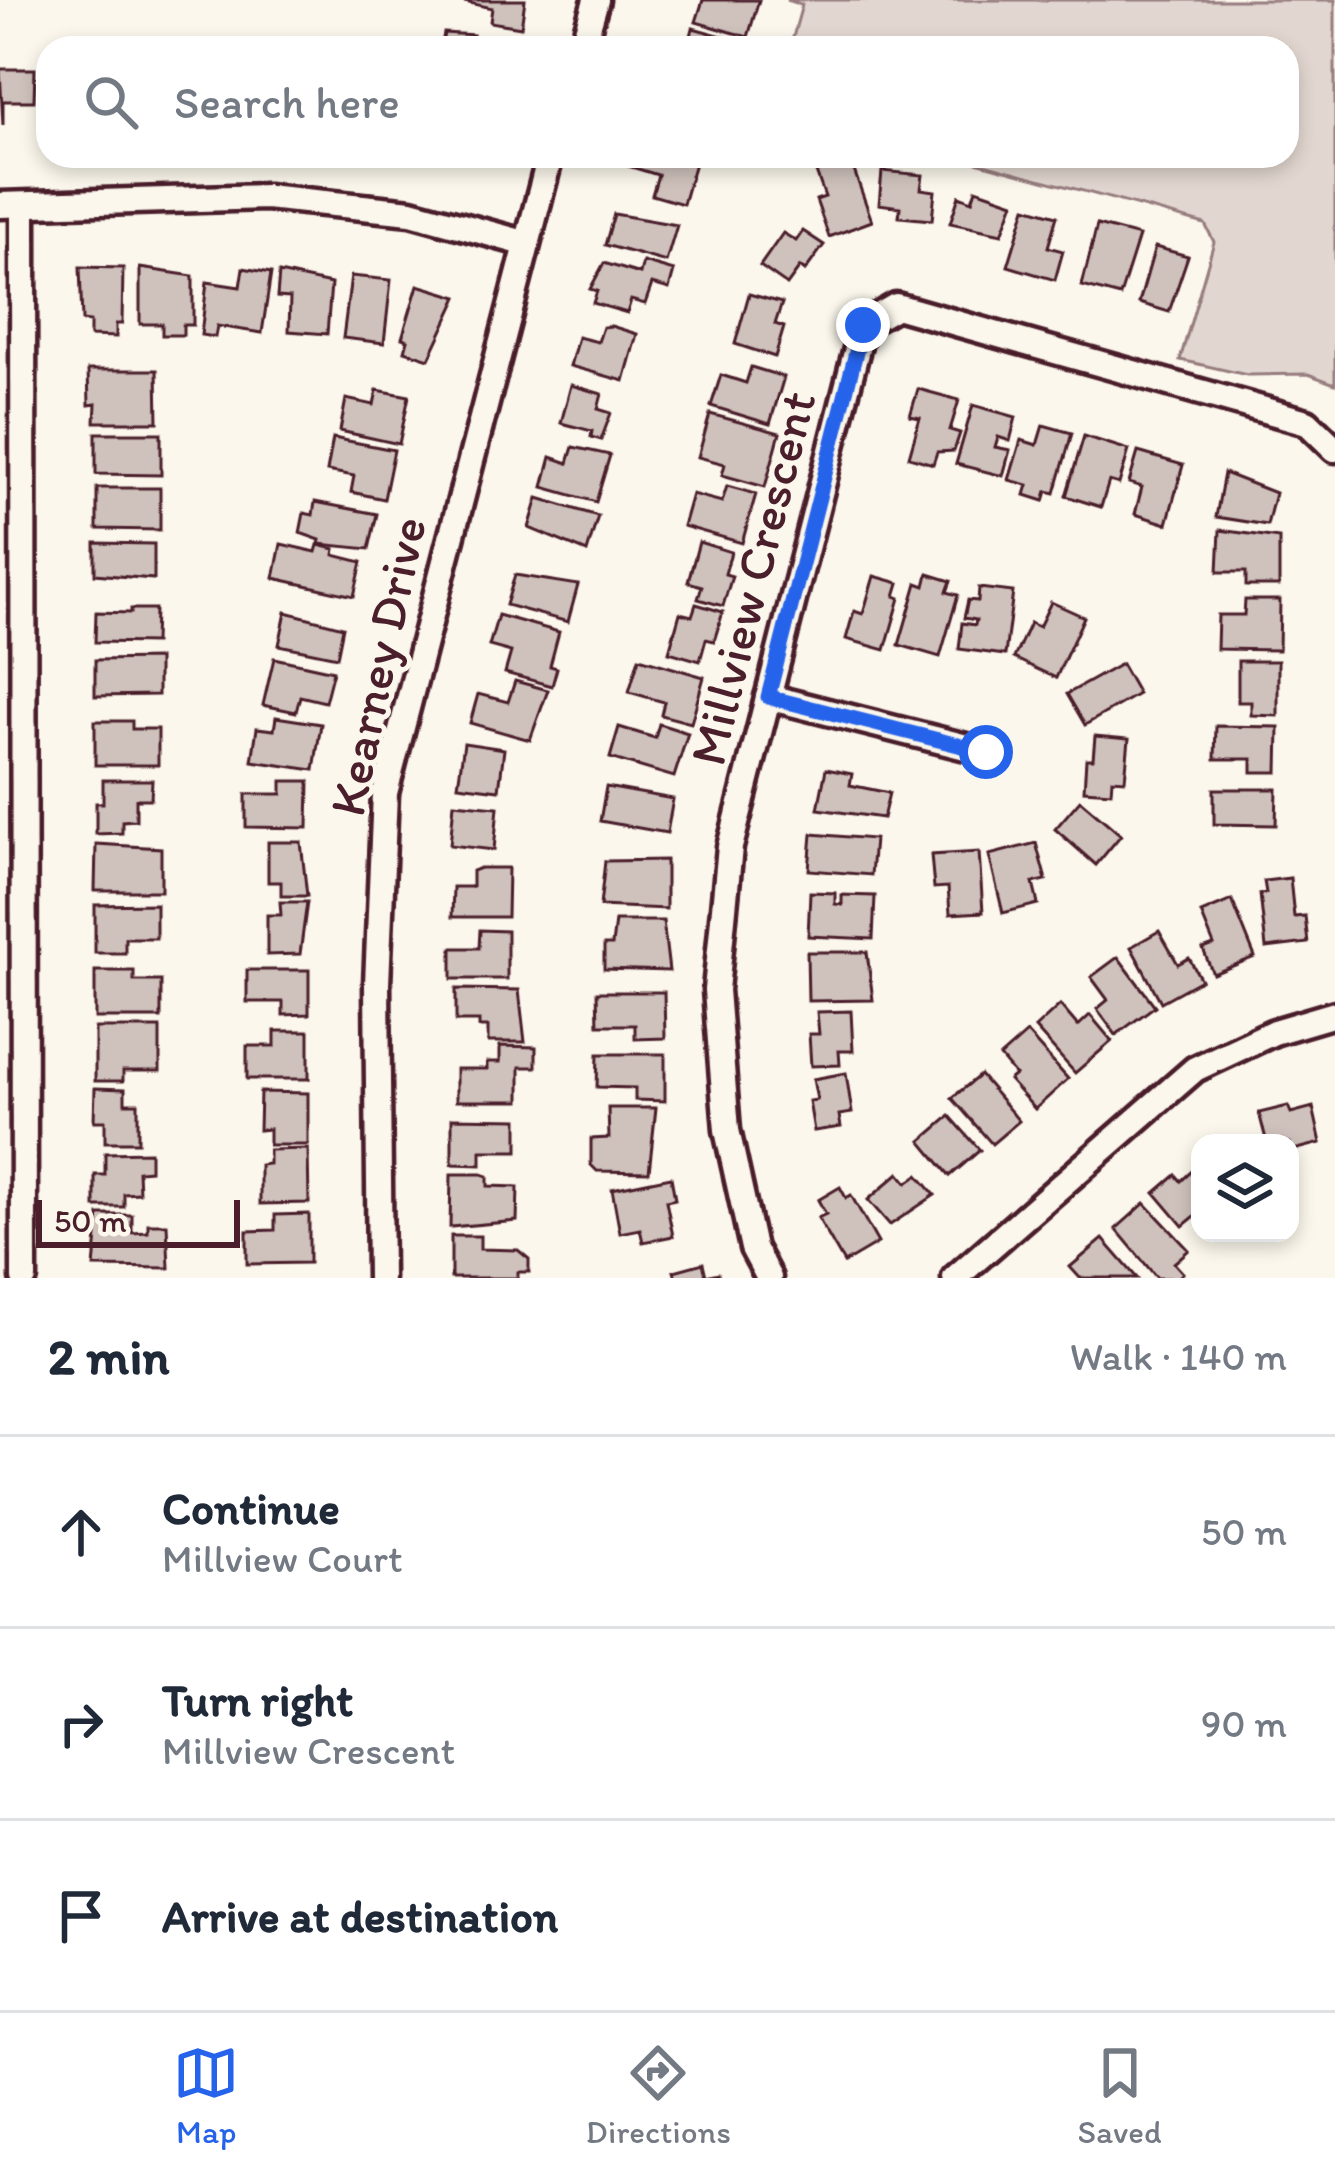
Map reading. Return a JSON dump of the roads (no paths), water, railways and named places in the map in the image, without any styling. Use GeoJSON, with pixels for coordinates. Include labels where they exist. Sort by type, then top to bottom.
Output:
{"type":"FeatureCollection","features":[{"type":"Feature","properties":{"kind":"street"},"geometry":{"type":"LineString","coordinates":[[586,36],[596,0]]}},
{"type":"Feature","properties":{"kind":"street","name":"Kearney Drive"},"geometry":{"type":"LineString","coordinates":[[380,1278],[377,984],[386,793],[546,168]]}},
{"type":"Feature","properties":{"kind":"street"},"geometry":{"type":"LineString","coordinates":[[24,1278],[11,205],[266,197],[411,212],[524,243]]}},
{"type":"Feature","properties":{"kind":"street","name":"Millview Crescent"},"geometry":{"type":"LineString","coordinates":[[769,1278],[754,1248],[727,1130],[716,990],[730,847],[863,325],[896,306],[1286,415],[1307,422],[1335,449]]}},
{"type":"Feature","properties":{"kind":"street"},"geometry":{"type":"LineString","coordinates":[[768,697],[986,752]]}},
{"type":"Feature","properties":{"kind":"street"},"geometry":{"type":"LineString","coordinates":[[955,1278],[1195,1069],[1274,1032],[1335,1014]]}}]}
